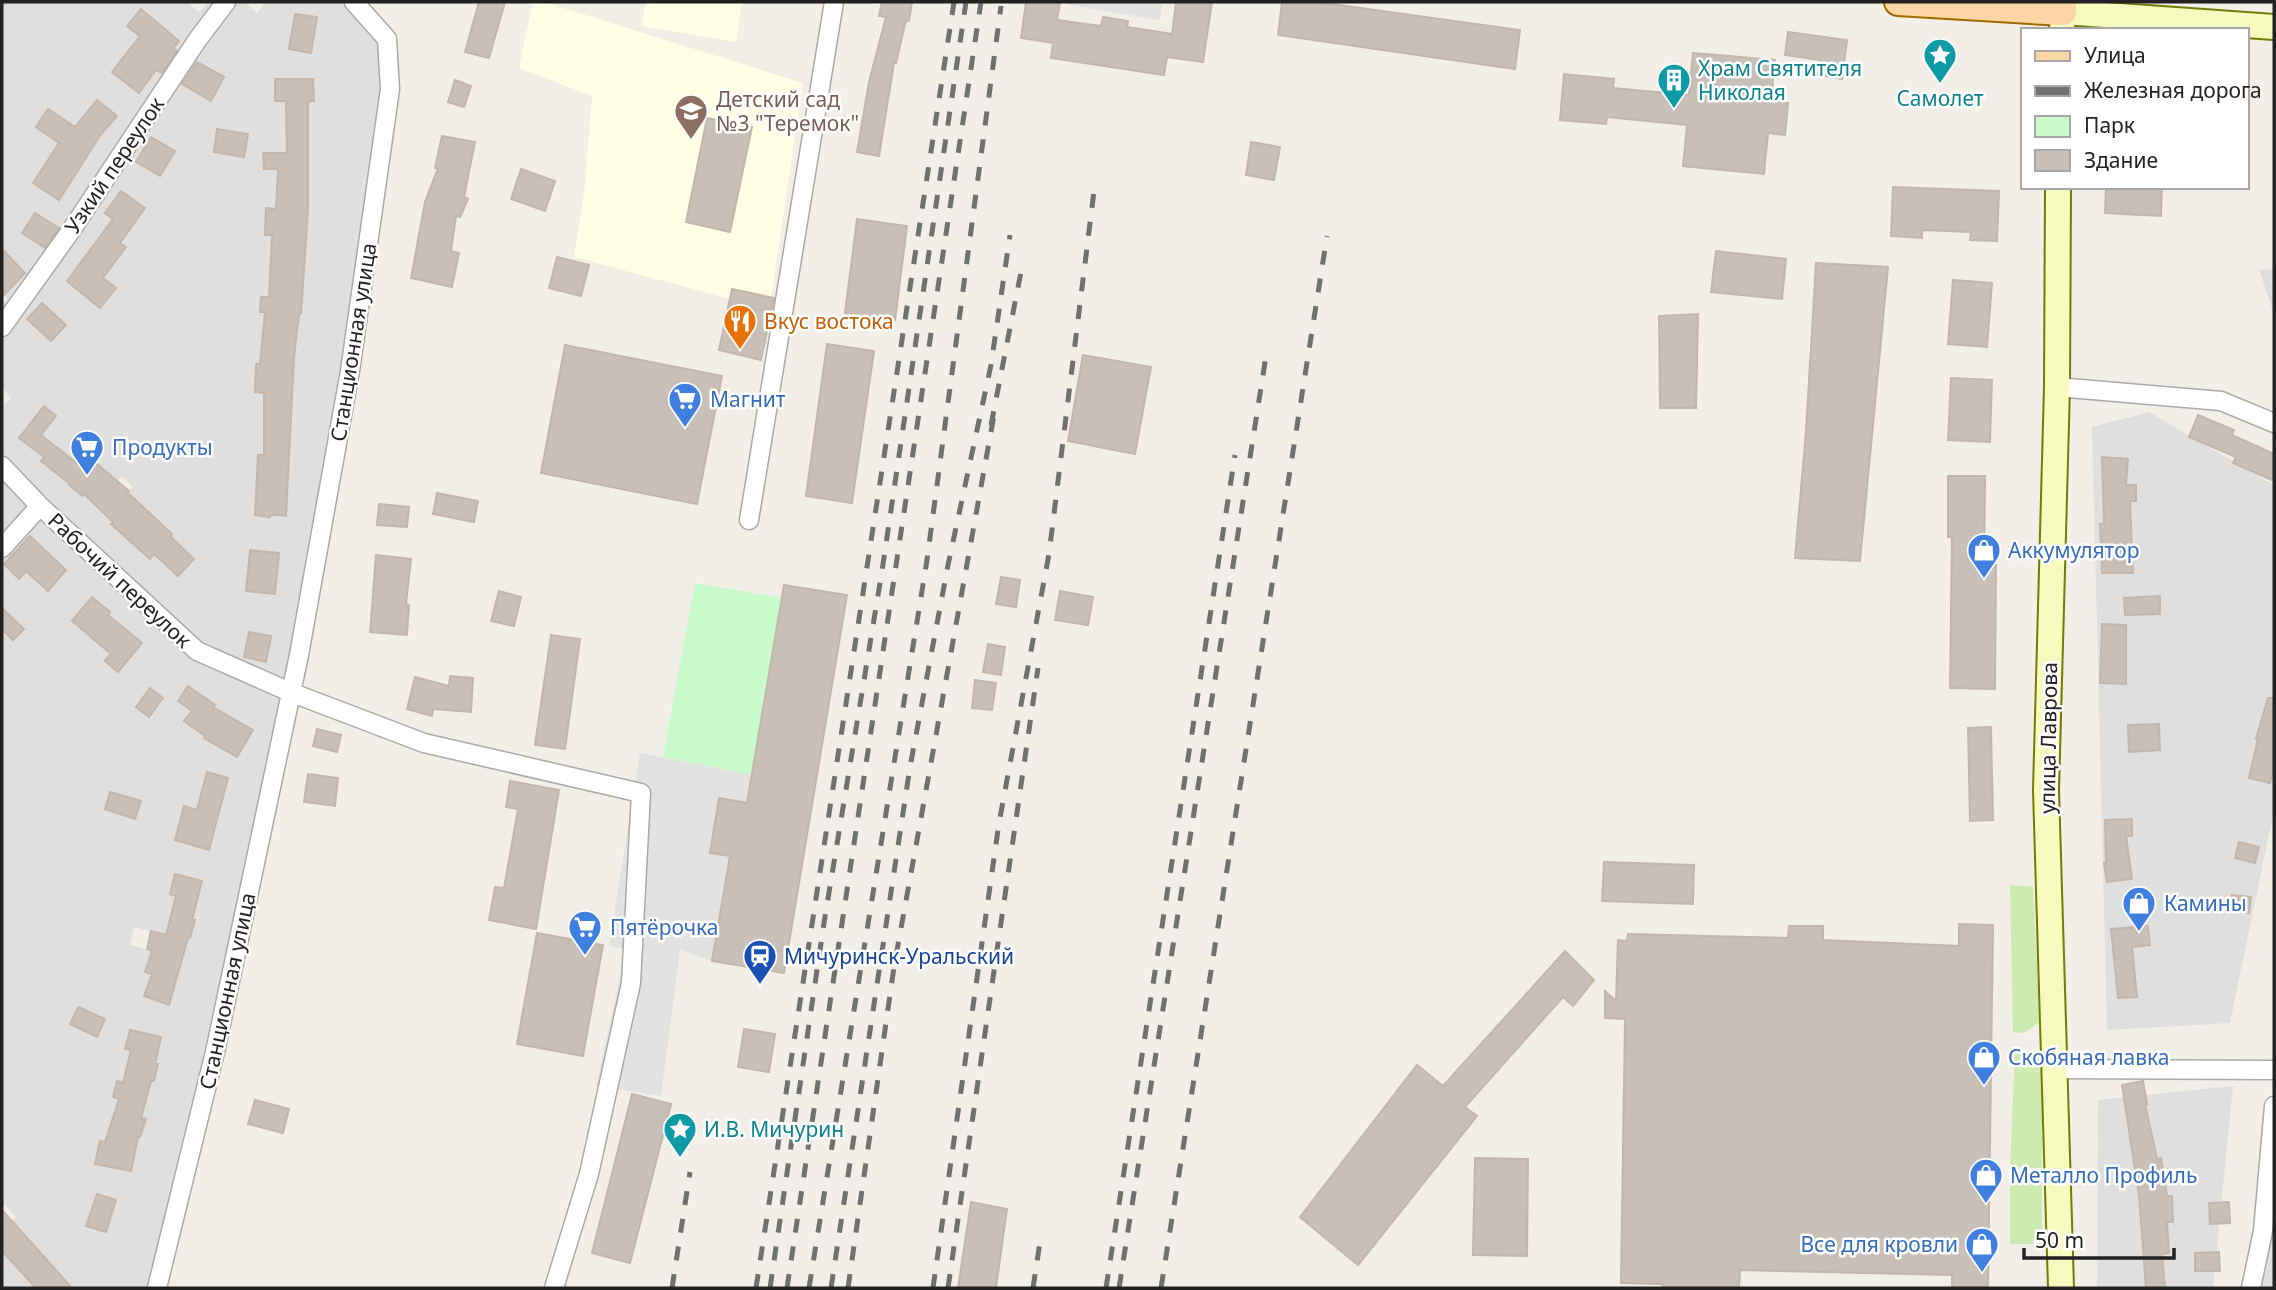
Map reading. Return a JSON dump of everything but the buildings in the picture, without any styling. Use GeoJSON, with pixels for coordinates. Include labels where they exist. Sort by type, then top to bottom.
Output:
{"type":"FeatureCollection","features":[{"type":"Feature","properties":{"kind":"main road"},"geometry":{"type":"LineString","coordinates":[[1898,2],[2274,27]]}},
{"type":"Feature","properties":{"kind":"main road","name":"улица Лаврова"},"geometry":{"type":"LineString","coordinates":[[2058,189],[2057,387],[2046,790],[2062,1288]]}},
{"type":"Feature","properties":{"kind":"street","name":"Узкий переулок"},"geometry":{"type":"LineString","coordinates":[[2,327],[226,2]]}},
{"type":"Feature","properties":{"kind":"street","name":"Станционная улица"},"geometry":{"type":"LineString","coordinates":[[157,1288],[215,1052],[299,655],[350,371],[390,89],[387,39],[354,2]]}},
{"type":"Feature","properties":{"kind":"street"},"geometry":{"type":"LineString","coordinates":[[749,520],[834,2]]}},
{"type":"Feature","properties":{"kind":"street"},"geometry":{"type":"LineString","coordinates":[[2057,387],[2221,401],[2274,423]]}},
{"type":"Feature","properties":{"kind":"street","name":"Рабочий переулок"},"geometry":{"type":"LineString","coordinates":[[2,466],[40,506],[197,651],[290,692]]}},
{"type":"Feature","properties":{"kind":"street"},"geometry":{"type":"LineString","coordinates":[[2,548],[40,506]]}},
{"type":"Feature","properties":{"kind":"street"},"geometry":{"type":"LineString","coordinates":[[290,692],[424,743],[641,793],[631,982],[589,1174],[554,1288]]}},
{"type":"Feature","properties":{"kind":"street"},"geometry":{"type":"LineString","coordinates":[[2055,1069],[2274,1070]]}},
{"type":"Feature","properties":{"kind":"street"},"geometry":{"type":"LineString","coordinates":[[2251,1288],[2263,1231],[2274,1106]]}},
{"type":"Feature","properties":{"kind":"shaded area"},"geometry":{"type":"Polygon","coordinates":[[[2,2],[187,2],[199,12],[209,2],[244,2],[257,13],[266,2],[354,2],[387,39],[350,371],[157,1288],[71,1288],[60,1274],[43,1288],[2,1288],[2,1230],[16,1217],[5,1205],[2,1208],[2,629],[13,640],[4,610],[2,612],[2,407],[11,398],[2,387],[2,304],[8,299],[2,292],[2,276],[12,286],[25,273],[7,255],[2,260],[2,2]],[[295,14],[289,49],[311,53],[316,17],[295,14]],[[128,26],[165,57],[179,41],[128,26]],[[124,57],[139,93],[140,93],[151,78],[124,57]],[[194,61],[181,84],[210,100],[224,77],[194,61]],[[275,79],[275,101],[313,100],[313,79],[275,79]],[[97,100],[87,113],[116,115],[97,100]],[[48,109],[37,128],[85,159],[97,140],[48,109]],[[286,119],[287,153],[264,153],[264,169],[309,168],[308,119],[286,119]],[[53,152],[33,183],[79,169],[53,152]],[[278,176],[307,199],[308,178],[278,176]],[[121,191],[106,213],[129,230],[145,208],[121,191]],[[267,208],[266,234],[306,236],[308,210],[267,208]],[[35,213],[22,233],[45,248],[59,228],[35,213]],[[104,231],[92,247],[114,264],[126,247],[104,231]],[[82,261],[67,281],[100,308],[116,288],[82,261]],[[261,297],[260,312],[301,313],[301,299],[261,297]],[[256,364],[255,392],[292,393],[293,365],[256,364]],[[43,406],[19,438],[32,447],[56,416],[43,406]],[[265,414],[265,437],[291,436],[291,414],[265,414]],[[54,445],[41,461],[61,476],[73,460],[54,445]],[[289,456],[258,476],[288,477],[289,456]],[[91,459],[69,485],[81,496],[104,470],[91,459]],[[122,476],[95,504],[105,515],[133,487],[122,476]],[[257,495],[255,515],[286,518],[287,498],[257,495]],[[133,498],[111,524],[126,538],[149,512],[133,498]],[[157,520],[135,545],[150,559],[172,533],[157,520]],[[29,536],[4,564],[19,578],[45,550],[29,536]],[[250,551],[247,591],[275,594],[279,553],[250,551]],[[52,558],[48,591],[66,570],[52,558]],[[92,597],[72,621],[90,636],[110,612],[92,597]],[[129,632],[105,661],[118,672],[142,643],[129,632]],[[249,632],[244,657],[266,662],[271,636],[249,632]],[[188,687],[178,701],[192,711],[184,721],[197,730],[214,705],[188,687]],[[150,688],[137,707],[150,717],[163,698],[150,688]],[[220,711],[204,738],[237,757],[253,731],[220,711]],[[111,792],[106,809],[135,818],[140,802],[111,792]],[[185,806],[175,840],[209,850],[219,817],[185,806]],[[175,874],[170,894],[196,901],[202,881],[175,874]],[[172,914],[167,932],[190,938],[195,920],[172,914]],[[134,927],[130,945],[155,951],[159,933],[134,927]],[[150,980],[144,996],[169,1005],[174,988],[150,980]],[[78,1007],[70,1024],[96,1036],[104,1019],[78,1007]],[[130,1030],[126,1049],[157,1056],[161,1037],[130,1030]],[[129,1057],[125,1074],[153,1081],[158,1064],[129,1057]],[[117,1082],[113,1097],[145,1105],[148,1090],[117,1082]],[[115,1110],[110,1128],[140,1137],[145,1119],[115,1110]],[[100,1141],[96,1164],[131,1171],[136,1149],[100,1141]],[[97,1194],[86,1226],[106,1232],[116,1200],[97,1194]],[[26,1238],[6,1256],[22,1273],[26,1238]]]}},
{"type":"Feature","properties":{"kind":"shaded area","name":"Детский сад №3 \"Теремок\""},"geometry":{"type":"Polygon","coordinates":[[[533,2],[544,2],[803,83],[771,297],[732,289],[730,299],[574,257],[585,186],[592,96],[519,68],[533,2]]]}},
{"type":"Feature","properties":{"kind":"shaded area"},"geometry":{"type":"Polygon","coordinates":[[[646,2],[742,2],[736,42],[642,26],[646,2]]]}},
{"type":"Feature","properties":{"kind":"shaded area"},"geometry":{"type":"Polygon","coordinates":[[[1070,2],[1162,2],[1160,20],[1069,5],[1070,2]]]}},
{"type":"Feature","properties":{"kind":"shaded area"},"geometry":{"type":"Polygon","coordinates":[[[2259,269],[2274,270],[2274,314],[2259,269]]]}},
{"type":"Feature","properties":{"kind":"shaded area"},"geometry":{"type":"Polygon","coordinates":[[[2149,412],[2274,485],[2274,810],[2230,1023],[2107,1030],[2092,427],[2149,412]]]}},
{"type":"Feature","properties":{"kind":"shaded area"},"geometry":{"type":"Polygon","coordinates":[[[640,753],[752,775],[747,803],[719,799],[710,853],[730,856],[712,961],[680,950],[661,1096],[596,1086],[626,949],[609,946],[640,753]]]}},
{"type":"Feature","properties":{"kind":"shaded area"},"geometry":{"type":"Polygon","coordinates":[[[2233,1086],[2213,1288],[2097,1288],[2098,1100],[2233,1086]]]}},
{"type":"Feature","properties":{"kind":"shaded area"},"geometry":{"type":"Polygon","coordinates":[[[2274,1190],[2274,1288],[2262,1288],[2274,1190]]]}},
{"type":"Feature","properties":{"kind":"green space"},"geometry":{"type":"Polygon","coordinates":[[[695,583],[782,598],[752,775],[663,757],[695,583]]]}},
{"type":"Feature","properties":{"kind":"green space"},"geometry":{"type":"Polygon","coordinates":[[[2010,885],[2033,887],[2040,1022],[2024,1033],[2013,1032],[2010,885]]]}},
{"type":"Feature","properties":{"kind":"green space"},"geometry":{"type":"Polygon","coordinates":[[[2015,1051],[2029,1051],[2042,1058],[2042,1168],[2010,1167],[2015,1051]]]}},
{"type":"Feature","properties":{"kind":"green space"},"geometry":{"type":"Polygon","coordinates":[[[2010,1180],[2042,1180],[2042,1244],[2010,1244],[2010,1180]]]}},
{"type":"Feature","properties":{"kind":"railway"},"geometry":{"type":"LineString","coordinates":[[756,1288],[954,2]]}},
{"type":"Feature","properties":{"kind":"railway"},"geometry":{"type":"LineString","coordinates":[[770,1288],[824,923],[882,571],[966,2]]}},
{"type":"Feature","properties":{"kind":"railway"},"geometry":{"type":"LineString","coordinates":[[787,1288],[981,2]]}},
{"type":"Feature","properties":{"kind":"railway"},"geometry":{"type":"LineString","coordinates":[[809,1288],[927,560],[1001,6]]}},
{"type":"Feature","properties":{"kind":"railway"},"geometry":{"type":"LineString","coordinates":[[933,1288],[999,823],[1049,554],[1095,183]]}},
{"type":"Feature","properties":{"kind":"railway"},"geometry":{"type":"LineString","coordinates":[[831,1288],[910,767],[948,565],[991,365],[1010,235]]}},
{"type":"Feature","properties":{"kind":"railway"},"geometry":{"type":"LineString","coordinates":[[1161,1288],[1327,236]]}},
{"type":"Feature","properties":{"kind":"railway"},"geometry":{"type":"LineString","coordinates":[[991,425],[1021,272]]}},
{"type":"Feature","properties":{"kind":"railway"},"geometry":{"type":"LineString","coordinates":[[1119,1288],[1266,356]]}},
{"type":"Feature","properties":{"kind":"railway"},"geometry":{"type":"LineString","coordinates":[[848,1288],[894,967],[994,415]]}},
{"type":"Feature","properties":{"kind":"railway"},"geometry":{"type":"LineString","coordinates":[[1106,1288],[1235,455]]}},
{"type":"Feature","properties":{"kind":"railway"},"geometry":{"type":"LineString","coordinates":[[948,1288],[1038,668]]}},
{"type":"Feature","properties":{"kind":"railway"},"geometry":{"type":"LineString","coordinates":[[672,1288],[690,1172]]}},
{"type":"Feature","properties":{"kind":"railway"},"geometry":{"type":"LineString","coordinates":[[1033,1288],[1040,1242]]}},
{"type":"Feature","properties":{"kind":"place","name":"Самолет"},"geometry":{"type":"Point","coordinates":[1940,85]}},
{"type":"Feature","properties":{"kind":"place","name":"Храм Святителя Николая"},"geometry":{"type":"Point","coordinates":[1674,110]}},
{"type":"Feature","properties":{"kind":"place","name":"Детский сад №3 \"Теремок\""},"geometry":{"type":"Point","coordinates":[691,141]}},
{"type":"Feature","properties":{"kind":"place","name":"Вкус востока"},"geometry":{"type":"Point","coordinates":[740,351]}},
{"type":"Feature","properties":{"kind":"place","name":"Магнит"},"geometry":{"type":"Point","coordinates":[685,429]}},
{"type":"Feature","properties":{"kind":"place","name":"Продукты"},"geometry":{"type":"Point","coordinates":[87,477]}},
{"type":"Feature","properties":{"kind":"place","name":"Аккумулятор"},"geometry":{"type":"Point","coordinates":[1984,580]}},
{"type":"Feature","properties":{"kind":"place","name":"Камины"},"geometry":{"type":"Point","coordinates":[2139,933]}},
{"type":"Feature","properties":{"kind":"place","name":"Пятёрочка"},"geometry":{"type":"Point","coordinates":[585,957]}},
{"type":"Feature","properties":{"kind":"place","name":"Мичуринск-Уральский"},"geometry":{"type":"Point","coordinates":[760,986]}},
{"type":"Feature","properties":{"kind":"place","name":"Скобяная лавка"},"geometry":{"type":"Point","coordinates":[1984,1087]}},
{"type":"Feature","properties":{"kind":"place","name":"И.В. Мичурин"},"geometry":{"type":"Point","coordinates":[680,1159]}},
{"type":"Feature","properties":{"kind":"place","name":"Металло Профиль"},"geometry":{"type":"Point","coordinates":[1986,1205]}},
{"type":"Feature","properties":{"kind":"place","name":"Все для кровли"},"geometry":{"type":"Point","coordinates":[1982,1274]}}]}
